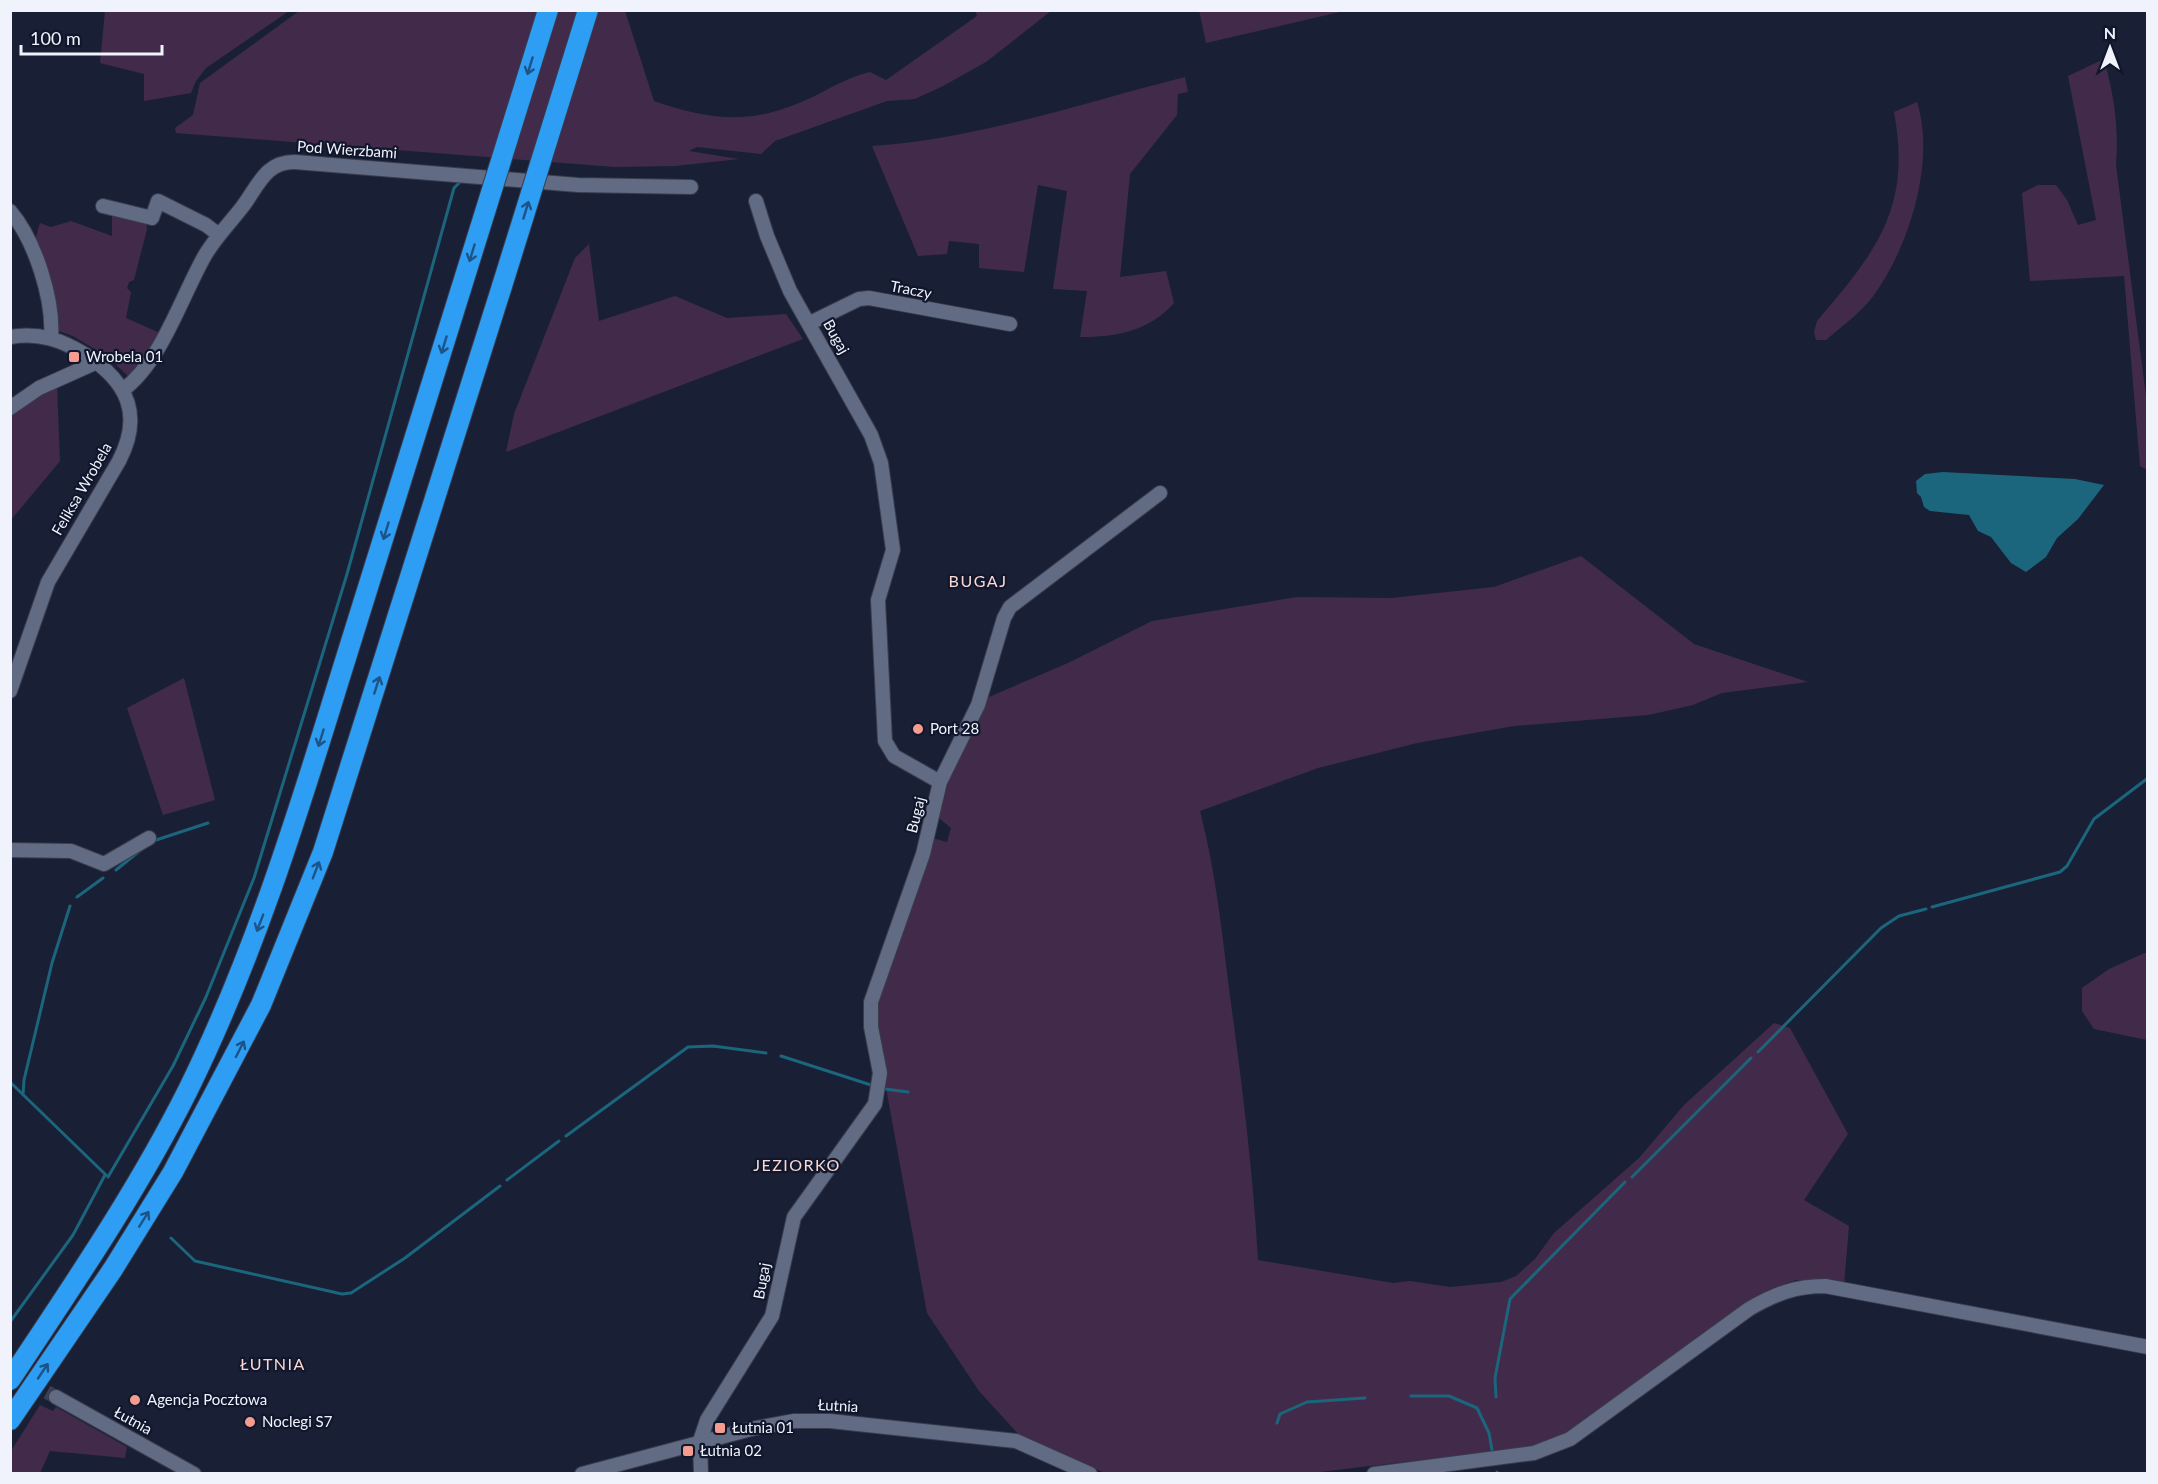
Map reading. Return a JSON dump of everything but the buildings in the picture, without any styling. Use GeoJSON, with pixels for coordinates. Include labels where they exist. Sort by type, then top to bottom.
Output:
{"type":"FeatureCollection","features":[{"type":"Feature","properties":{"kind":"highway"},"geometry":{"type":"LineString","coordinates":[[10,1380],[135,1187],[187,1092],[263,916],[312,767],[548,10]]}},
{"type":"Feature","properties":{"kind":"highway"},"geometry":{"type":"LineString","coordinates":[[10,1420],[113,1269],[173,1172],[240,1050],[266,994],[316,872],[348,776],[588,10]]}},
{"type":"Feature","properties":{"kind":"street","name":"Pod Wierzbami"},"geometry":{"type":"LineString","coordinates":[[123,390],[137,378],[162,340],[205,255],[272,166],[286,162],[578,185],[691,187]]}},
{"type":"Feature","properties":{"kind":"street"},"geometry":{"type":"LineString","coordinates":[[103,206],[153,218],[158,201],[206,225],[219,235]]}},
{"type":"Feature","properties":{"kind":"street","name":"Bugaj"},"geometry":{"type":"LineString","coordinates":[[700,1441],[710,1415],[770,1322],[794,1216],[875,1104],[880,1074],[871,1027],[871,1002],[923,854],[940,782],[894,756],[885,741],[878,600],[893,550],[881,464],[872,435],[810,323],[796,303],[775,258],[756,201]]}},
{"type":"Feature","properties":{"kind":"street"},"geometry":{"type":"LineString","coordinates":[[10,211],[21,224],[32,246],[52,316],[51,338]]}},
{"type":"Feature","properties":{"kind":"street","name":"Traczy"},"geometry":{"type":"LineString","coordinates":[[810,323],[859,299],[869,298],[1010,324]]}},
{"type":"Feature","properties":{"kind":"street","name":"Feliksa Wrobela"},"geometry":{"type":"LineString","coordinates":[[10,337],[34,335],[51,338],[68,344],[97,362],[112,374],[123,390],[131,416],[126,448],[48,582],[10,691]]}},
{"type":"Feature","properties":{"kind":"street"},"geometry":{"type":"LineString","coordinates":[[10,408],[39,388],[97,362]]}},
{"type":"Feature","properties":{"kind":"street"},"geometry":{"type":"LineString","coordinates":[[940,782],[978,705],[1004,618],[1010,607],[1160,493]]}},
{"type":"Feature","properties":{"kind":"street"},"geometry":{"type":"LineString","coordinates":[[10,850],[71,851],[104,864],[149,838]]}},
{"type":"Feature","properties":{"kind":"street"},"geometry":{"type":"LineString","coordinates":[[1374,1473],[1407,1471],[1534,1453],[1570,1439],[1749,1309],[1776,1293],[1803,1286],[1826,1286],[2148,1347]]}},
{"type":"Feature","properties":{"kind":"street","name":"Łutnia"},"geometry":{"type":"LineString","coordinates":[[56,1398],[194,1473]]}},
{"type":"Feature","properties":{"kind":"street","name":"Łutnia"},"geometry":{"type":"LineString","coordinates":[[582,1473],[700,1441],[794,1421],[830,1421],[1016,1441],[1090,1473]]}},
{"type":"Feature","properties":{"kind":"street"},"geometry":{"type":"LineString","coordinates":[[700,1441],[701,1473]]}},
{"type":"Feature","properties":{"kind":"shaded area"},"geometry":{"type":"Polygon","coordinates":[[[105,10],[289,11],[206,68],[196,81],[191,93],[144,101],[144,74],[100,63],[105,10]]]}},
{"type":"Feature","properties":{"kind":"shaded area"},"geometry":{"type":"Polygon","coordinates":[[[1199,10],[1344,10],[1344,11],[1206,43],[1199,10]]]}},
{"type":"Feature","properties":{"kind":"shaded area"},"geometry":{"type":"Polygon","coordinates":[[[299,11],[625,11],[654,101],[697,113],[735,117],[773,112],[815,96],[848,79],[870,72],[886,80],[977,16],[975,11],[1051,11],[986,62],[915,99],[887,101],[775,141],[761,154],[697,147],[689,151],[739,159],[675,166],[615,167],[176,133],[175,128],[193,115],[200,83],[299,11]]]}},
{"type":"Feature","properties":{"kind":"shaded area"},"geometry":{"type":"Polygon","coordinates":[[[2104,59],[2115,112],[2116,165],[2147,404],[2147,470],[2140,466],[2124,276],[2030,281],[2022,193],[2038,185],[2056,185],[2067,200],[2078,225],[2096,220],[2068,76],[2104,59]]]}},
{"type":"Feature","properties":{"kind":"shaded area"},"geometry":{"type":"Polygon","coordinates":[[[1185,77],[1188,92],[1178,94],[1177,115],[1130,174],[1120,277],[1166,271],[1174,303],[1154,320],[1119,334],[1080,337],[1087,291],[1053,289],[1067,191],[1038,185],[1024,272],[979,268],[979,244],[949,241],[947,254],[918,256],[872,146],[912,142],[990,128],[1185,77]]]}},
{"type":"Feature","properties":{"kind":"shaded area"},"geometry":{"type":"Polygon","coordinates":[[[1917,102],[1922,125],[1921,176],[1916,203],[1898,253],[1887,275],[1864,307],[1826,340],[1816,340],[1814,332],[1817,321],[1856,273],[1884,227],[1893,202],[1898,175],[1898,146],[1894,112],[1917,102]]]}},
{"type":"Feature","properties":{"kind":"shaded area"},"geometry":{"type":"Polygon","coordinates":[[[112,212],[146,221],[147,229],[134,280],[129,282],[127,288],[131,292],[126,318],[160,333],[129,377],[108,357],[73,336],[56,330],[36,237],[40,223],[51,227],[71,221],[112,236],[112,212]]]}},
{"type":"Feature","properties":{"kind":"shaded area"},"geometry":{"type":"Polygon","coordinates":[[[589,244],[599,321],[675,296],[727,318],[786,314],[803,339],[506,452],[514,414],[575,258],[589,244]]]}},
{"type":"Feature","properties":{"kind":"shaded area"},"geometry":{"type":"Polygon","coordinates":[[[57,385],[60,461],[11,520],[11,411],[57,385]]]}},
{"type":"Feature","properties":{"kind":"shaded area"},"geometry":{"type":"Polygon","coordinates":[[[1581,556],[1694,644],[1808,682],[1722,693],[1693,705],[1648,715],[1514,726],[1417,743],[1318,768],[1200,811],[1221,926],[1247,1128],[1258,1260],[1393,1283],[1410,1281],[1450,1287],[1501,1282],[1516,1276],[1535,1259],[1554,1233],[1639,1158],[1684,1105],[1774,1023],[1790,1028],[1848,1134],[1804,1200],[1849,1226],[1844,1284],[1796,1280],[1770,1289],[1563,1435],[1531,1447],[1311,1473],[1105,1473],[1022,1438],[979,1391],[927,1313],[874,1022],[875,1001],[932,838],[947,842],[951,828],[939,818],[954,761],[982,700],[1068,663],[1152,621],[1297,597],[1391,598],[1494,587],[1581,556]]]}},
{"type":"Feature","properties":{"kind":"shaded area"},"geometry":{"type":"Polygon","coordinates":[[[184,678],[215,800],[163,815],[127,708],[184,678]]]}},
{"type":"Feature","properties":{"kind":"shaded area"},"geometry":{"type":"Polygon","coordinates":[[[2147,952],[2147,1040],[2094,1029],[2082,1011],[2082,988],[2109,969],[2147,952]]]}},
{"type":"Feature","properties":{"kind":"shaded area"},"geometry":{"type":"Polygon","coordinates":[[[40,1405],[53,1411],[56,1407],[127,1447],[125,1458],[50,1451],[40,1473],[11,1473],[11,1451],[40,1405]]]}},
{"type":"Feature","properties":{"kind":"water"},"geometry":{"type":"Polygon","coordinates":[[[1943,472],[2075,479],[2104,485],[2078,519],[2057,538],[2046,557],[2026,572],[2011,563],[1991,537],[1978,531],[1969,515],[1930,511],[1924,507],[1917,493],[1916,481],[1925,474],[1943,472]]]}},
{"type":"Feature","properties":{"kind":"waterway"},"geometry":{"type":"LineString","coordinates":[[108,1177],[173,1066],[206,997],[254,878],[347,574],[454,188],[461,181]]}},
{"type":"Feature","properties":{"kind":"waterway"},"geometry":{"type":"LineString","coordinates":[[1932,907],[2060,872],[2067,866],[2094,819],[2148,778]]}},
{"type":"Feature","properties":{"kind":"waterway"},"geometry":{"type":"LineString","coordinates":[[153,841],[208,823]]}},
{"type":"Feature","properties":{"kind":"waterway"},"geometry":{"type":"LineString","coordinates":[[116,870],[142,849]]}},
{"type":"Feature","properties":{"kind":"waterway"},"geometry":{"type":"LineString","coordinates":[[77,897],[103,878]]}},
{"type":"Feature","properties":{"kind":"waterway"},"geometry":{"type":"LineString","coordinates":[[23,1095],[24,1080],[52,963],[70,906]]}},
{"type":"Feature","properties":{"kind":"waterway"},"geometry":{"type":"LineString","coordinates":[[1758,1052],[1881,928],[1899,916],[1926,909]]}},
{"type":"Feature","properties":{"kind":"waterway"},"geometry":{"type":"LineString","coordinates":[[566,1136],[688,1047],[713,1046],[766,1053]]}},
{"type":"Feature","properties":{"kind":"waterway"},"geometry":{"type":"LineString","coordinates":[[781,1056],[871,1085]]}},
{"type":"Feature","properties":{"kind":"waterway"},"geometry":{"type":"LineString","coordinates":[[1632,1177],[1751,1058]]}},
{"type":"Feature","properties":{"kind":"waterway"},"geometry":{"type":"LineString","coordinates":[[10,1082],[106,1175]]}},
{"type":"Feature","properties":{"kind":"waterway"},"geometry":{"type":"LineString","coordinates":[[885,1089],[908,1092]]}},
{"type":"Feature","properties":{"kind":"waterway"},"geometry":{"type":"LineString","coordinates":[[507,1180],[559,1141]]}},
{"type":"Feature","properties":{"kind":"waterway"},"geometry":{"type":"LineString","coordinates":[[10,1322],[73,1235],[105,1175]]}},
{"type":"Feature","properties":{"kind":"waterway"},"geometry":{"type":"LineString","coordinates":[[1496,1397],[1495,1378],[1510,1299],[1625,1182]]}},
{"type":"Feature","properties":{"kind":"waterway"},"geometry":{"type":"LineString","coordinates":[[171,1238],[195,1261],[342,1294],[351,1293],[405,1258],[500,1186]]}},
{"type":"Feature","properties":{"kind":"waterway"},"geometry":{"type":"LineString","coordinates":[[1411,1396],[1449,1396],[1477,1408],[1489,1433],[1492,1450]]}},
{"type":"Feature","properties":{"kind":"waterway"},"geometry":{"type":"LineString","coordinates":[[1277,1423],[1280,1414],[1307,1402],[1365,1398]]}},
{"type":"Feature","properties":{"kind":"tunnel"},"geometry":{"type":"LineString","coordinates":[[10,1372],[56,1397]]}},
{"type":"Feature","properties":{"kind":"place","name":"Wrobela 01"},"geometry":{"type":"Point","coordinates":[74,357]}},
{"type":"Feature","properties":{"kind":"place","name":"Port 28"},"geometry":{"type":"Point","coordinates":[918,729]}},
{"type":"Feature","properties":{"kind":"place","name":"Agencja Pocztowa"},"geometry":{"type":"Point","coordinates":[135,1400]}},
{"type":"Feature","properties":{"kind":"place","name":"Noclegi S7"},"geometry":{"type":"Point","coordinates":[250,1422]}},
{"type":"Feature","properties":{"kind":"place","name":"Łutnia 01"},"geometry":{"type":"Point","coordinates":[720,1428]}},
{"type":"Feature","properties":{"kind":"place","name":"Łutnia 02"},"geometry":{"type":"Point","coordinates":[688,1451]}},
{"type":"Feature","properties":{"kind":"district","name":"BUGAJ"},"geometry":{"type":"Point","coordinates":[978,581]}},
{"type":"Feature","properties":{"kind":"district","name":"JEZIORKO"},"geometry":{"type":"Point","coordinates":[797,1165]}},
{"type":"Feature","properties":{"kind":"district","name":"ŁUTNIA"},"geometry":{"type":"Point","coordinates":[273,1364]}}]}
